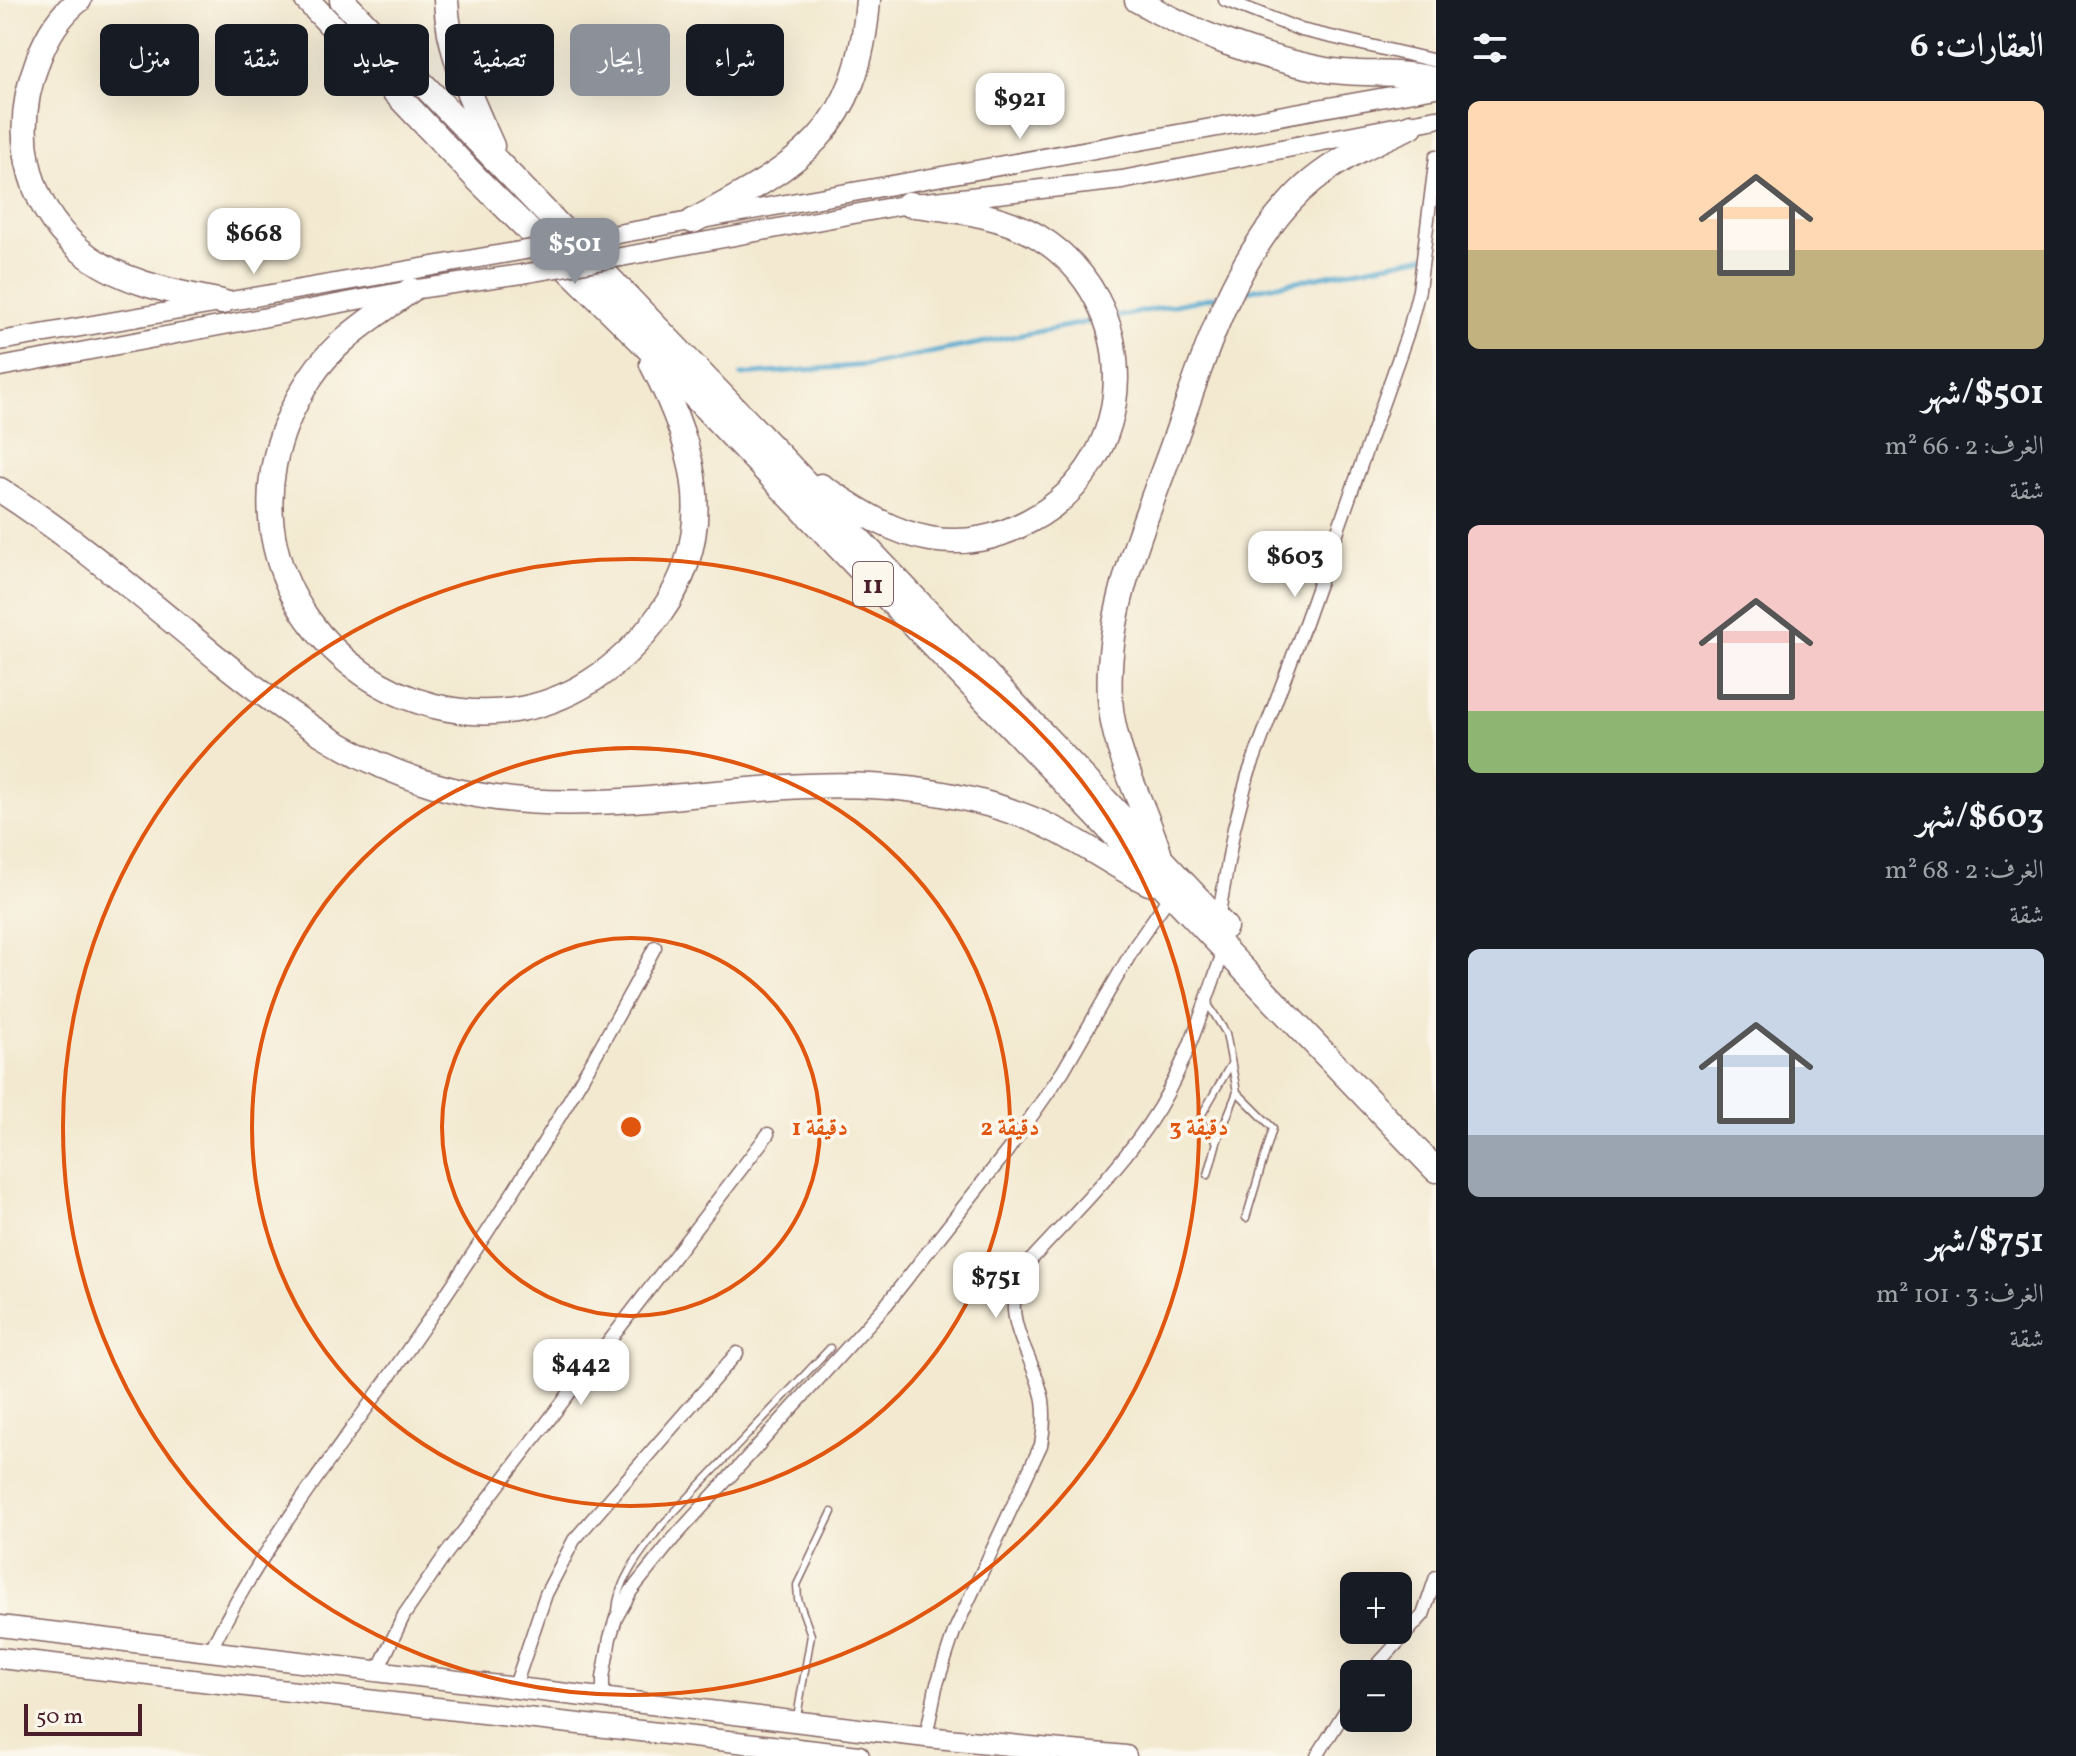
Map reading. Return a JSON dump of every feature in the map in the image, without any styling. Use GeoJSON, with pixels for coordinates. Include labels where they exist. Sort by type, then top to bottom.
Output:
{"type":"FeatureCollection","features":[{"type":"Feature","properties":{"kind":"highway"},"geometry":{"type":"LineString","coordinates":[[79,0],[43,47],[25,99],[26,159],[36,193],[54,223],[79,249],[121,276],[154,288],[222,302]]}},
{"type":"Feature","properties":{"kind":"highway","name":"11"},"geometry":{"type":"LineString","coordinates":[[342,0],[789,465],[1436,1149]]}},
{"type":"Feature","properties":{"kind":"highway"},"geometry":{"type":"LineString","coordinates":[[446,0],[453,49],[464,84],[500,162]]}},
{"type":"Feature","properties":{"kind":"highway"},"geometry":{"type":"LineString","coordinates":[[693,221],[779,173],[827,127],[846,98],[856,71],[868,0]]}},
{"type":"Feature","properties":{"kind":"highway"},"geometry":{"type":"LineString","coordinates":[[1137,0],[1202,33],[1265,55],[1326,70],[1436,80]]}},
{"type":"Feature","properties":{"kind":"highway","name":"11"},"geometry":{"type":"LineString","coordinates":[[307,1],[479,181],[640,340],[1436,1170]]}},
{"type":"Feature","properties":{"kind":"highway"},"geometry":{"type":"LineString","coordinates":[[1161,859],[1115,735],[1110,696],[1112,654],[1126,574],[1233,285],[1276,219],[1300,192],[1333,166],[1380,139],[1411,126]]}},
{"type":"Feature","properties":{"kind":"highway"},"geometry":{"type":"LineString","coordinates":[[789,465],[868,516],[900,531],[929,539],[986,539],[1036,518],[1058,503],[1084,477],[1110,428],[1114,410],[1116,360],[1107,321],[1088,286],[1057,251],[1017,226],[995,218],[908,204]]}},
{"type":"Feature","properties":{"kind":"highway"},"geometry":{"type":"LineString","coordinates":[[411,290],[348,338],[312,374],[278,445],[270,509],[276,553],[285,576],[304,613],[322,638],[344,661],[378,685],[437,706],[460,711],[502,712],[543,705],[562,698],[598,678],[632,650],[670,599],[692,542],[696,480],[683,429],[640,340]]}},
{"type":"Feature","properties":{"kind":"highway"},"geometry":{"type":"LineString","coordinates":[[0,490],[49,523],[313,731],[380,767],[408,777],[466,793],[548,803],[602,803],[858,785],[939,794],[996,807],[1039,822],[1169,893]]}},
{"type":"Feature","properties":{"kind":"main road"},"geometry":{"type":"LineString","coordinates":[[0,341],[1436,88]]}},
{"type":"Feature","properties":{"kind":"main road"},"geometry":{"type":"LineString","coordinates":[[0,367],[411,290],[621,257],[908,204],[1122,180],[1436,119]]}},
{"type":"Feature","properties":{"kind":"main road"},"geometry":{"type":"LineString","coordinates":[[0,1626],[926,1737],[1126,1756]]}},
{"type":"Feature","properties":{"kind":"main road"},"geometry":{"type":"LineString","coordinates":[[0,1658],[859,1756]]}},
{"type":"Feature","properties":{"kind":"street"},"geometry":{"type":"LineString","coordinates":[[1225,0],[1301,30],[1436,61]]}},
{"type":"Feature","properties":{"kind":"street"},"geometry":{"type":"LineString","coordinates":[[1218,919],[1237,815],[1248,775],[1383,406],[1419,290],[1436,156]]}},
{"type":"Feature","properties":{"kind":"street"},"geometry":{"type":"LineString","coordinates":[[603,1698],[606,1657],[616,1618],[631,1591],[656,1558],[865,1329],[1008,1150],[1063,1071],[1169,893]]}},
{"type":"Feature","properties":{"kind":"street"},"geometry":{"type":"LineString","coordinates":[[210,1651],[235,1603],[289,1517],[454,1284],[525,1176],[585,1076],[655,947]]}},
{"type":"Feature","properties":{"kind":"street"},"geometry":{"type":"LineString","coordinates":[[926,1737],[936,1687],[954,1632],[1041,1445],[1044,1431],[1043,1401],[1013,1313],[1018,1280],[1029,1262],[1118,1163],[1146,1127],[1178,1072],[1224,950]]}},
{"type":"Feature","properties":{"kind":"street"},"geometry":{"type":"LineString","coordinates":[[377,1672],[404,1615],[446,1554],[768,1134]]}},
{"type":"Feature","properties":{"kind":"street"},"geometry":{"type":"LineString","coordinates":[[514,1689],[546,1594],[574,1540],[737,1353]]}},
{"type":"Feature","properties":{"kind":"street"},"geometry":{"type":"LineString","coordinates":[[1382,1660],[1423,1615],[1436,1577]]}},
{"type":"Feature","properties":{"kind":"street"},"geometry":{"type":"LineString","coordinates":[[1317,1756],[1340,1719]]}},
{"type":"Feature","properties":{"kind":"lane"},"geometry":{"type":"LineString","coordinates":[[1206,1001],[1226,1033],[1237,1092],[1208,1175]]}},
{"type":"Feature","properties":{"kind":"lane"},"geometry":{"type":"LineString","coordinates":[[1217,1142],[1204,1126],[1201,1116],[1231,1064]]}},
{"type":"Feature","properties":{"kind":"lane"},"geometry":{"type":"LineString","coordinates":[[1237,1092],[1270,1122],[1274,1131],[1246,1218]]}},
{"type":"Feature","properties":{"kind":"lane"},"geometry":{"type":"LineString","coordinates":[[616,1618],[616,1604],[621,1590],[638,1557],[662,1525],[830,1348]]}},
{"type":"Feature","properties":{"kind":"lane"},"geometry":{"type":"LineString","coordinates":[[796,1720],[811,1635],[798,1599],[797,1585],[832,1512]]}},
{"type":"Feature","properties":{"kind":"waterway"},"geometry":{"type":"LineString","coordinates":[[1241,292],[1436,254]]}},
{"type":"Feature","properties":{"kind":"waterway"},"geometry":{"type":"LineString","coordinates":[[1111,318],[1219,296]]}},
{"type":"Feature","properties":{"kind":"waterway"},"geometry":{"type":"LineString","coordinates":[[741,375],[868,365],[1098,320]]}}]}
